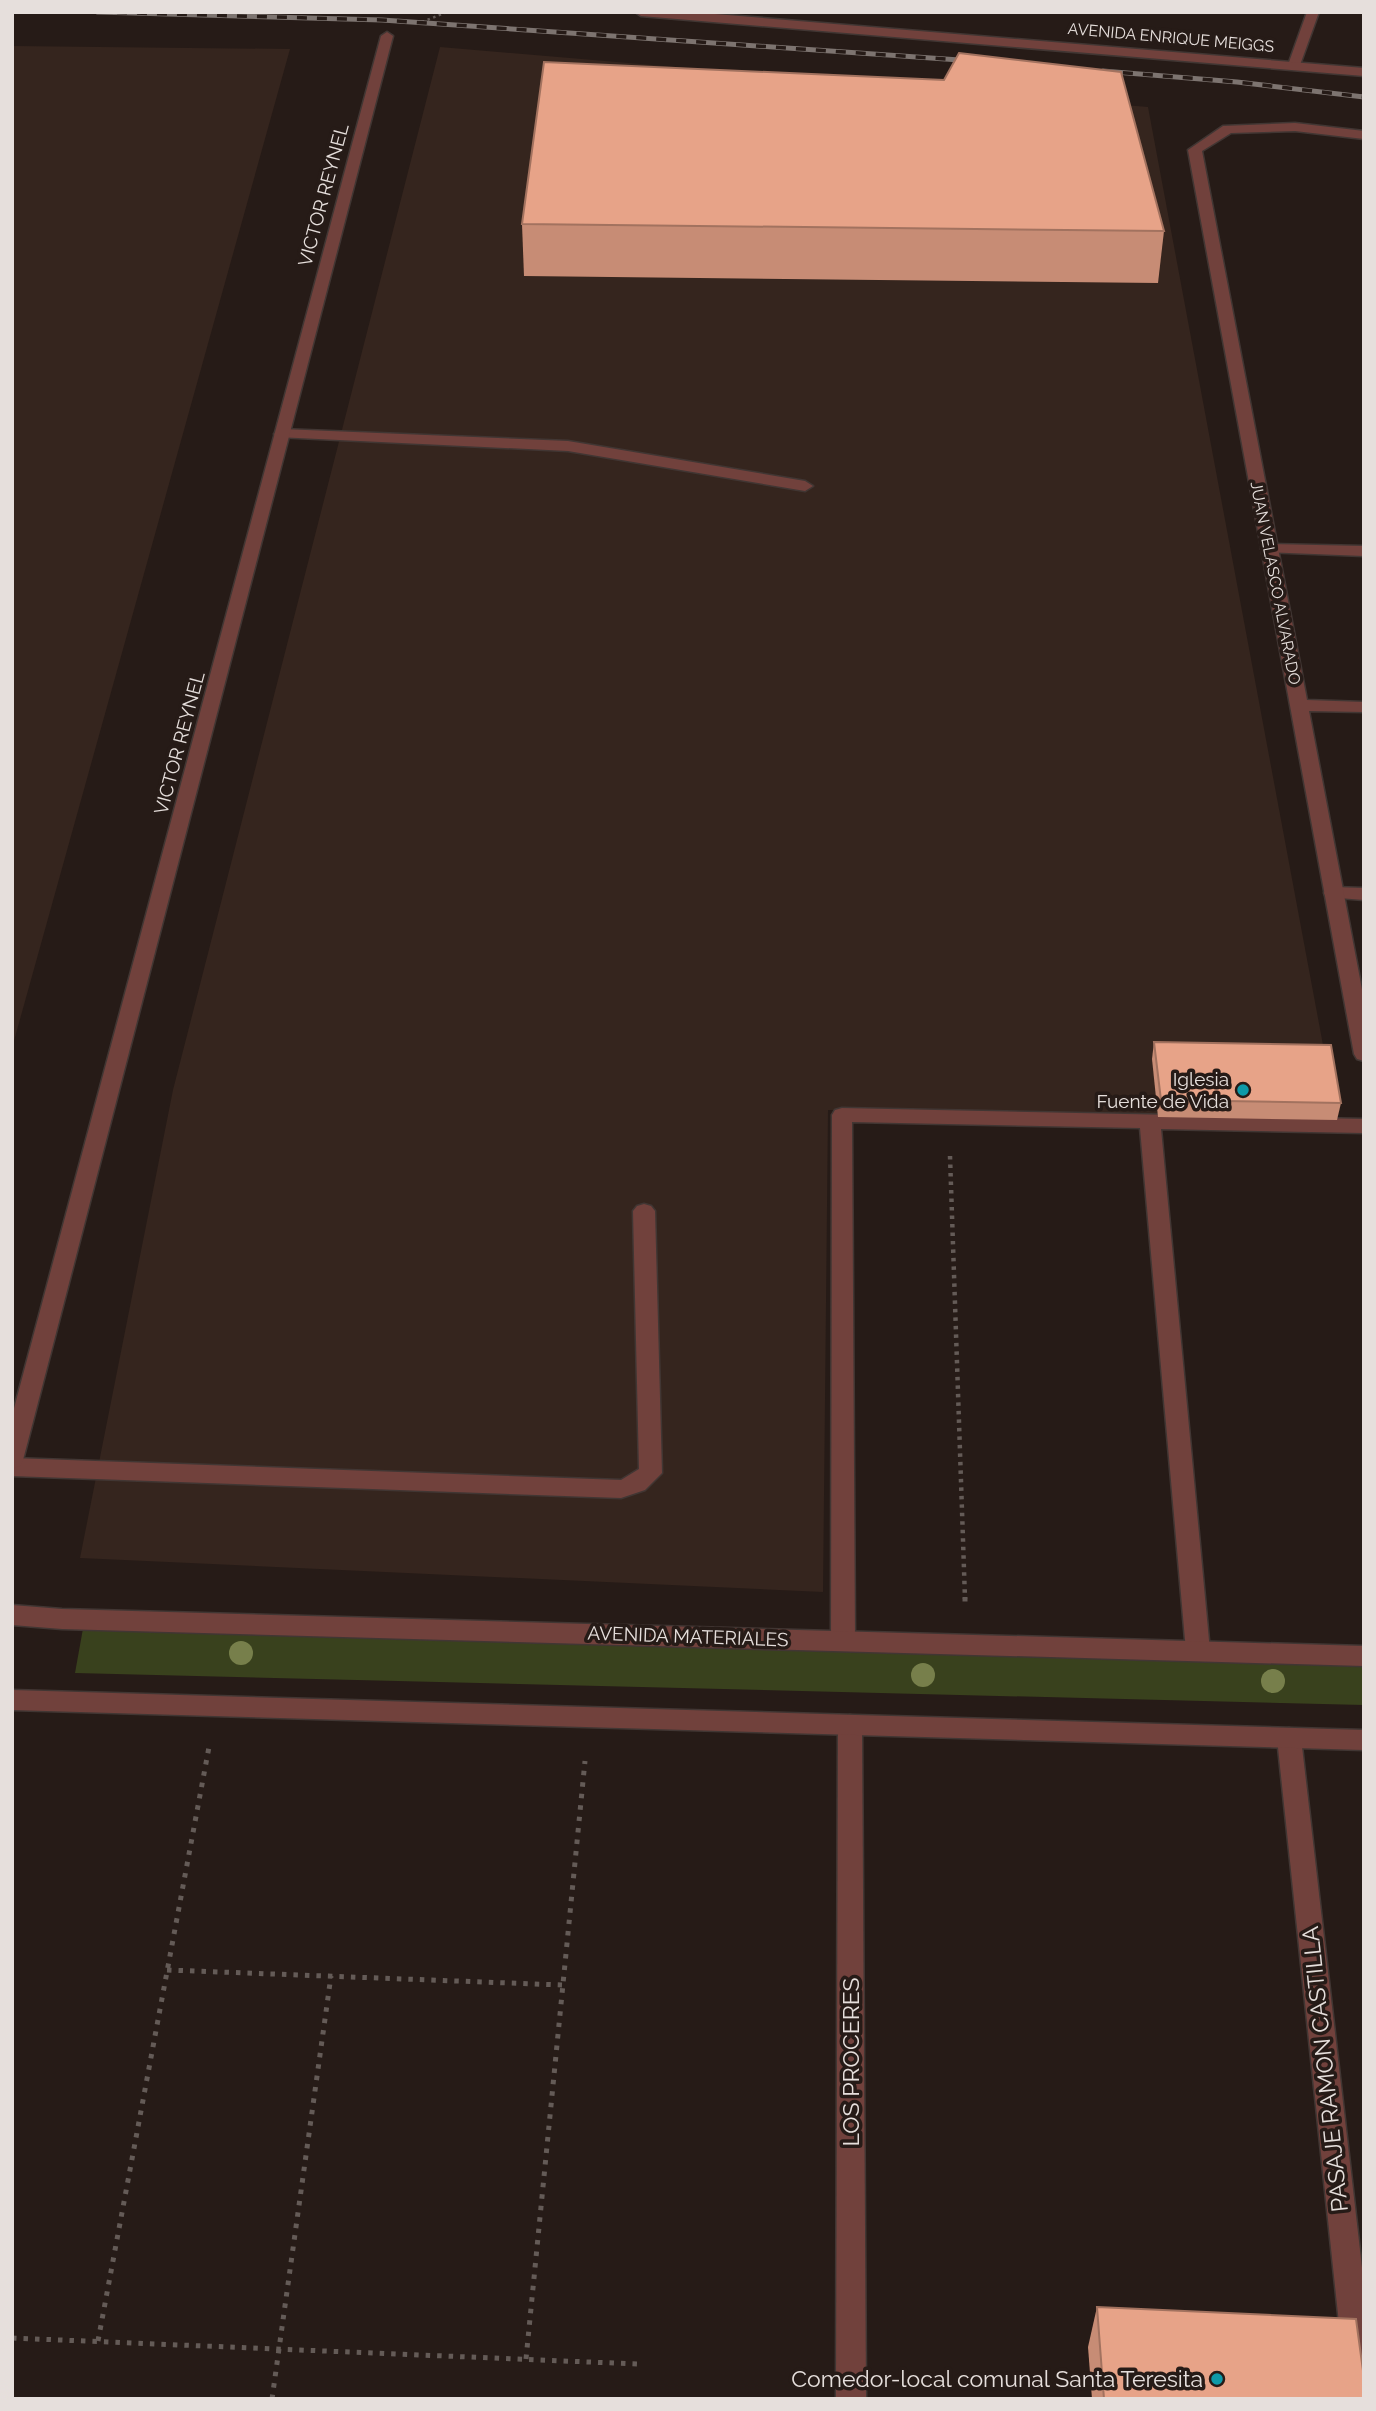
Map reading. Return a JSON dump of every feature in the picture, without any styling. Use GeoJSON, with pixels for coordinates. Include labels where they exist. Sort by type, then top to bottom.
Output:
{"type":"FeatureCollection","features":[{"type":"Feature","properties":{"kind":"street","name":"AVENIDA ENRIQUE MEIGGS"},"geometry":{"type":"LineString","coordinates":[[641,12],[1364,72]]}},
{"type":"Feature","properties":{"kind":"street"},"geometry":{"type":"LineString","coordinates":[[1294,65],[1313,12]]}},
{"type":"Feature","properties":{"kind":"street","name":"VICTOR REYNEL"},"geometry":{"type":"LineString","coordinates":[[12,1461],[387,36]]}},
{"type":"Feature","properties":{"kind":"street","name":"JUAN VELASCO ALVARADO"},"geometry":{"type":"LineString","coordinates":[[1364,135],[1295,127],[1228,129],[1195,150],[1364,1054]]}},
{"type":"Feature","properties":{"kind":"street"},"geometry":{"type":"LineString","coordinates":[[282,434],[568,446],[805,486]]}},
{"type":"Feature","properties":{"kind":"street"},"geometry":{"type":"LineString","coordinates":[[1269,549],[1364,551]]}},
{"type":"Feature","properties":{"kind":"street"},"geometry":{"type":"LineString","coordinates":[[1298,705],[1364,707]]}},
{"type":"Feature","properties":{"kind":"street"},"geometry":{"type":"LineString","coordinates":[[1333,893],[1364,894]]}},
{"type":"Feature","properties":{"kind":"street"},"geometry":{"type":"LineString","coordinates":[[843,1641],[842,1115],[1364,1126]]}},
{"type":"Feature","properties":{"kind":"street"},"geometry":{"type":"LineString","coordinates":[[1150,1122],[1198,1651]]}},
{"type":"Feature","properties":{"kind":"street"},"geometry":{"type":"LineString","coordinates":[[12,1467],[621,1489],[637,1484],[651,1473],[644,1212]]}},
{"type":"Feature","properties":{"kind":"street","name":"AVENIDA MATERIALES"},"geometry":{"type":"LineString","coordinates":[[12,1615],[62,1619],[1364,1656]]}},
{"type":"Feature","properties":{"kind":"street"},"geometry":{"type":"LineString","coordinates":[[12,1700],[1364,1740]]}},
{"type":"Feature","properties":{"kind":"street","name":"LOS PROCERES"},"geometry":{"type":"LineString","coordinates":[[850,1725],[851,2399]]}},
{"type":"Feature","properties":{"kind":"street","name":"PASAJE RAMON CASTILLA"},"geometry":{"type":"LineString","coordinates":[[1289,1738],[1362,2399]]}},
{"type":"Feature","properties":{"kind":"path"},"geometry":{"type":"LineString","coordinates":[[950,1152],[967,1644]]}},
{"type":"Feature","properties":{"kind":"path"},"geometry":{"type":"LineString","coordinates":[[97,2342],[217,1706]]}},
{"type":"Feature","properties":{"kind":"path"},"geometry":{"type":"LineString","coordinates":[[526,2359],[589,1718]]}},
{"type":"Feature","properties":{"kind":"path"},"geometry":{"type":"LineString","coordinates":[[167,1970],[562,1985]]}},
{"type":"Feature","properties":{"kind":"path"},"geometry":{"type":"LineString","coordinates":[[272,2399],[331,1976]]}},
{"type":"Feature","properties":{"kind":"path"},"geometry":{"type":"LineString","coordinates":[[12,2338],[638,2364]]}},
{"type":"Feature","properties":{"kind":"shaded area"},"geometry":{"type":"Polygon","coordinates":[[[12,46],[290,49],[12,1048],[12,46]]]}},
{"type":"Feature","properties":{"kind":"shaded area"},"geometry":{"type":"Polygon","coordinates":[[[440,47],[1148,107],[1337,1120],[828,1110],[823,1592],[80,1558],[173,1090],[440,47]]]}},
{"type":"Feature","properties":{"kind":"green space"},"geometry":{"type":"Polygon","coordinates":[[[84,1623],[1364,1658],[1364,1705],[75,1673],[84,1623]]]}},
{"type":"Feature","properties":{"kind":"building"},"geometry":{"type":"Polygon","coordinates":[[[959,53],[1121,72],[1164,231],[522,224],[544,62],[944,80],[959,53]]]}},
{"type":"Feature","properties":{"kind":"building","name":"Iglesia Fuente de Vida"},"geometry":{"type":"Polygon","coordinates":[[[1154,1042],[1331,1045],[1341,1103],[1161,1100],[1154,1042]]]}},
{"type":"Feature","properties":{"kind":"building"},"geometry":{"type":"Polygon","coordinates":[[[1097,2307],[1356,2319],[1364,2399],[1104,2399],[1097,2307]]]}},
{"type":"Feature","properties":{"kind":"railway"},"geometry":{"type":"LineString","coordinates":[[97,12],[382,20],[974,61]]}},
{"type":"Feature","properties":{"kind":"railway"},"geometry":{"type":"LineString","coordinates":[[1103,71],[1237,82],[1364,97]]}},
{"type":"Feature","properties":{"kind":"place","name":"Iglesia Fuente de Vida"},"geometry":{"type":"Point","coordinates":[1243,1090]}},
{"type":"Feature","properties":{"kind":"place","name":"Comedor-local comunal Santa Teresita"},"geometry":{"type":"Point","coordinates":[1217,2379]}}]}
